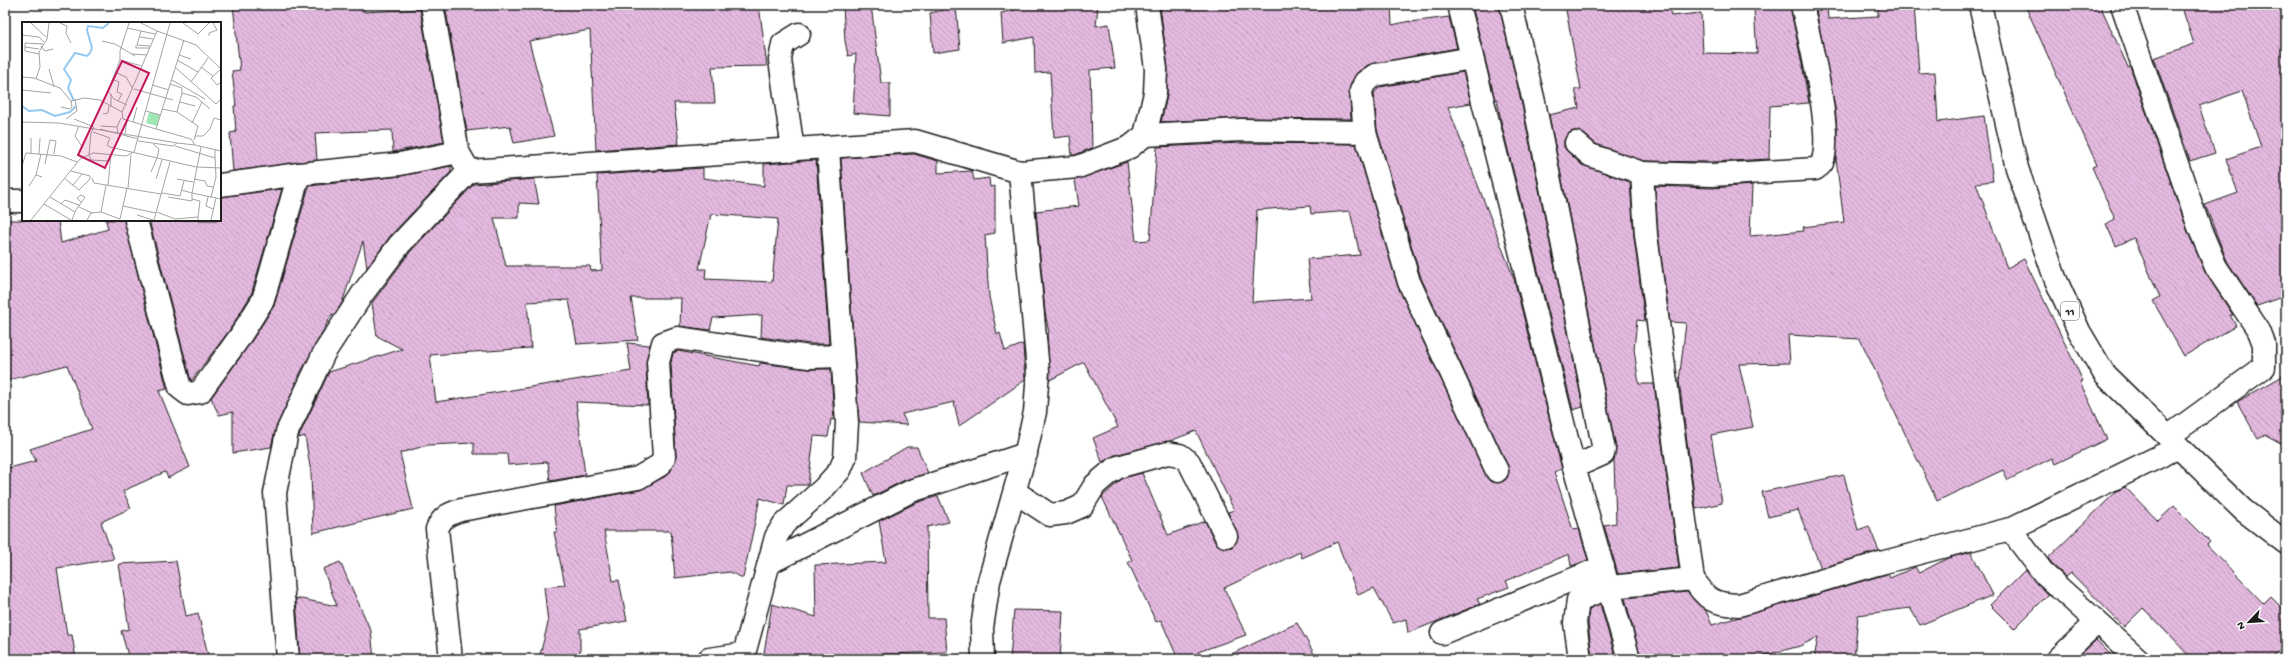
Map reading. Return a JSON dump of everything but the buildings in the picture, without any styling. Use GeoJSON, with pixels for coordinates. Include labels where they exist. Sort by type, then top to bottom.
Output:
{"type":"FeatureCollection","features":[{"type":"Feature","properties":{"kind":"main road"},"geometry":{"type":"LineString","coordinates":[[432,5],[458,152],[469,171]]}},
{"type":"Feature","properties":{"kind":"main road"},"geometry":{"type":"LineString","coordinates":[[1145,135],[1155,93],[1156,69],[1147,5]]}},
{"type":"Feature","properties":{"kind":"main road"},"geometry":{"type":"LineString","coordinates":[[1459,5],[1574,467],[1629,659]]}},
{"type":"Feature","properties":{"kind":"main road"},"geometry":{"type":"LineString","coordinates":[[1510,5],[1534,102],[1604,450],[1603,454],[1598,458],[1574,467]]}},
{"type":"Feature","properties":{"kind":"main road"},"geometry":{"type":"LineString","coordinates":[[1576,143],[1590,155],[1642,173],[1758,174],[1800,172],[1815,169],[1822,164],[1825,147],[1822,103],[1802,5]]}},
{"type":"Feature","properties":{"kind":"main road","name":"11"},"geometry":{"type":"LineString","coordinates":[[1980,5],[2017,168],[2055,278],[2079,330],[2105,375],[2243,510],[2286,543]]}},
{"type":"Feature","properties":{"kind":"main road"},"geometry":{"type":"LineString","coordinates":[[1642,173],[1646,236],[1693,579],[1706,596],[1718,604],[1739,605],[1877,564],[2010,529],[2174,442],[2264,368],[2264,344],[2260,331],[2216,267],[2202,233],[2122,5]]}},
{"type":"Feature","properties":{"kind":"main road"},"geometry":{"type":"LineString","coordinates":[[793,150],[780,60],[783,44],[799,34]]}},
{"type":"Feature","properties":{"kind":"main road"},"geometry":{"type":"LineString","coordinates":[[1472,58],[1375,75],[1365,82],[1361,91],[1365,132],[1409,282],[1497,471]]}},
{"type":"Feature","properties":{"kind":"main road"},"geometry":{"type":"LineString","coordinates":[[288,659],[274,493],[287,432],[324,353],[362,292],[400,244],[469,171],[828,149],[915,141],[1020,172],[1078,167],[1130,147],[1145,135],[1241,130],[1365,132]]}},
{"type":"Feature","properties":{"kind":"main road"},"geometry":{"type":"LineString","coordinates":[[709,659],[744,654],[776,537],[784,524],[823,489],[840,470],[845,458],[847,423],[842,356],[841,317],[828,149]]}},
{"type":"Feature","properties":{"kind":"main road"},"geometry":{"type":"LineString","coordinates":[[221,185],[299,174],[400,164],[458,152]]}},
{"type":"Feature","properties":{"kind":"main road"},"geometry":{"type":"LineString","coordinates":[[983,659],[982,628],[989,581],[1026,454],[1035,412],[1038,371],[1020,172]]}},
{"type":"Feature","properties":{"kind":"main road"},"geometry":{"type":"LineString","coordinates":[[136,221],[180,388],[188,394],[200,392],[240,338],[263,300],[299,174]]}},
{"type":"Feature","properties":{"kind":"main road"},"geometry":{"type":"LineString","coordinates":[[5,201],[22,201]]}},
{"type":"Feature","properties":{"kind":"main road"},"geometry":{"type":"LineString","coordinates":[[450,659],[437,529],[440,521],[447,514],[461,510],[638,478],[660,465],[664,457],[658,362],[663,343],[676,338],[810,357],[842,356]]}},
{"type":"Feature","properties":{"kind":"main road"},"geometry":{"type":"LineString","coordinates":[[1015,492],[1050,515],[1066,513],[1082,506],[1095,485],[1118,467],[1168,453],[1176,454],[1188,462],[1226,536]]}},
{"type":"Feature","properties":{"kind":"main road"},"geometry":{"type":"LineString","coordinates":[[769,563],[911,491],[1026,454]]}},
{"type":"Feature","properties":{"kind":"main road"},"geometry":{"type":"LineString","coordinates":[[2010,529],[2045,576],[2138,659]]}},
{"type":"Feature","properties":{"kind":"main road"},"geometry":{"type":"LineString","coordinates":[[1580,659],[1575,623],[1578,600],[1606,577]]}},
{"type":"Feature","properties":{"kind":"main road"},"geometry":{"type":"LineString","coordinates":[[1442,633],[1606,577],[1693,579]]}},
{"type":"Feature","properties":{"kind":"main road"},"geometry":{"type":"LineString","coordinates":[[2058,659],[2097,622]]}}]}
